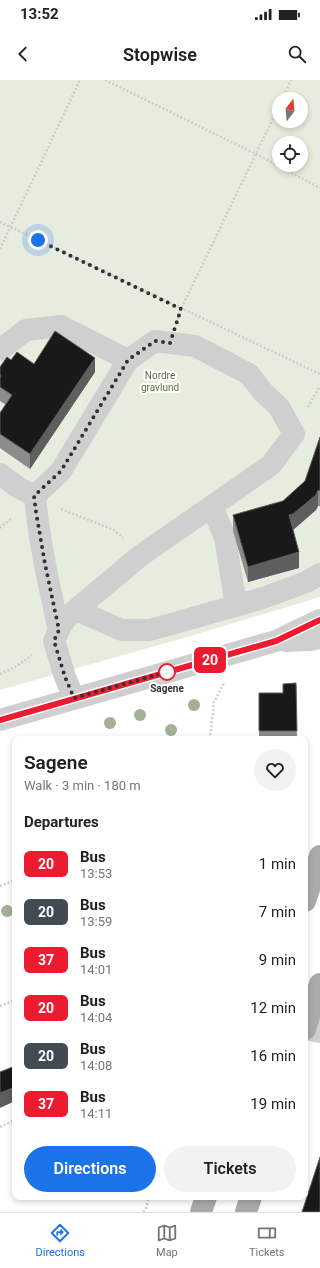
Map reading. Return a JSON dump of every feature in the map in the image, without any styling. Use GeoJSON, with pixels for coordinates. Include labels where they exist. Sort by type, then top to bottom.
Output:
{"type":"FeatureCollection","features":[{"type":"Feature","properties":{"kind":"main road"},"geometry":{"type":"LineString","coordinates":[[308,892],[320,856]]}},
{"type":"Feature","properties":{"kind":"main road"},"geometry":{"type":"LineString","coordinates":[[308,1020],[320,984]]}},
{"type":"Feature","properties":{"kind":"main road"},"geometry":{"type":"LineString","coordinates":[[200,1212],[205,1200]]}},
{"type":"Feature","properties":{"kind":"main road"},"geometry":{"type":"LineString","coordinates":[[246,1212],[250,1200]]}},
{"type":"Feature","properties":{"kind":"street"},"geometry":{"type":"LineString","coordinates":[[0,350],[26,330],[61,326],[128,360]]}},
{"type":"Feature","properties":{"kind":"street"},"geometry":{"type":"LineString","coordinates":[[35,501],[61,471],[128,360],[155,341],[195,346],[249,374],[263,392],[279,407],[294,434],[271,465],[140,556],[66,618],[56,636]]}},
{"type":"Feature","properties":{"kind":"street"},"geometry":{"type":"LineString","coordinates":[[0,474],[35,501],[56,636],[65,677],[74,698]]}},
{"type":"Feature","properties":{"kind":"street"},"geometry":{"type":"LineString","coordinates":[[212,507],[225,537],[236,606]]}},
{"type":"Feature","properties":{"kind":"street"},"geometry":{"type":"LineString","coordinates":[[76,610],[122,630],[150,630],[263,598],[306,582],[320,574]]}},
{"type":"Feature","properties":{"kind":"street"},"geometry":{"type":"LineString","coordinates":[[0,720],[276,641],[320,620]]}},
{"type":"Feature","properties":{"kind":"street"},"geometry":{"type":"LineString","coordinates":[[276,641],[310,640],[320,638]]}},
{"type":"Feature","properties":{"kind":"street"},"geometry":{"type":"LineString","coordinates":[[308,1030],[320,1032]]}},
{"type":"Feature","properties":{"kind":"path"},"geometry":{"type":"LineString","coordinates":[[0,249],[80,80]]}},
{"type":"Feature","properties":{"kind":"path"},"geometry":{"type":"LineString","coordinates":[[105,80],[256,154],[320,188]]}},
{"type":"Feature","properties":{"kind":"path"},"geometry":{"type":"LineString","coordinates":[[285,92],[291,80]]}},
{"type":"Feature","properties":{"kind":"path"},"geometry":{"type":"LineString","coordinates":[[170,343],[181,309],[272,121]]}},
{"type":"Feature","properties":{"kind":"path"},"geometry":{"type":"LineString","coordinates":[[0,222],[320,374]]}},
{"type":"Feature","properties":{"kind":"path"},"geometry":{"type":"LineString","coordinates":[[35,501],[114,530],[140,556]]}},
{"type":"Feature","properties":{"kind":"path"},"geometry":{"type":"LineString","coordinates":[[0,674],[15,667],[56,636]]}},
{"type":"Feature","properties":{"kind":"path"},"geometry":{"type":"LineString","coordinates":[[210,736],[214,702],[226,680]]}},
{"type":"Feature","properties":{"kind":"path"},"geometry":{"type":"LineString","coordinates":[[0,886],[12,881]]}},
{"type":"Feature","properties":{"kind":"path"},"geometry":{"type":"LineString","coordinates":[[0,1006],[12,1001]]}},
{"type":"Feature","properties":{"kind":"path"},"geometry":{"type":"LineString","coordinates":[[0,1127],[12,1121]]}},
{"type":"Feature","properties":{"kind":"path"},"geometry":{"type":"LineString","coordinates":[[143,1212],[148,1200]]}},
{"type":"Feature","properties":{"kind":"green space","name":"Nordre gravlund"},"geometry":{"type":"Polygon","coordinates":[[[0,80],[320,80],[320,597],[194,635],[0,690],[0,80]]]}},
{"type":"Feature","properties":{"kind":"building"},"geometry":{"type":"Polygon","coordinates":[[[55,331],[95,358],[30,454],[0,434],[0,413],[12,395],[0,387],[0,367],[7,357],[11,360],[17,352],[34,364],[55,331]]]}},
{"type":"Feature","properties":{"kind":"building"},"geometry":{"type":"Polygon","coordinates":[[[320,437],[320,491],[318,490],[316,495],[293,514],[289,515],[299,552],[248,567],[233,515],[283,501],[305,481],[320,437]]]}},
{"type":"Feature","properties":{"kind":"building"},"geometry":{"type":"Polygon","coordinates":[[[296,683],[297,731],[259,731],[259,693],[283,693],[283,684],[296,683]]]}},
{"type":"Feature","properties":{"kind":"building"},"geometry":{"type":"Polygon","coordinates":[[[12,1067],[12,1088],[0,1093],[0,1072],[12,1067]]]}},
{"type":"Feature","properties":{"kind":"building"},"geometry":{"type":"Polygon","coordinates":[[[320,1157],[320,1212],[302,1212],[306,1200],[308,1200],[308,1194],[320,1157]]]}},
{"type":"Feature","properties":{"kind":"bus line","name":"20"},"geometry":{"type":"LineString","coordinates":[[0,720],[276,641],[320,620]]}},
{"type":"Feature","properties":{"kind":"place","name":"Sagene"},"geometry":{"type":"Point","coordinates":[167,672]}},
{"type":"Feature","properties":{"kind":"route"},"geometry":{"type":"LineString","coordinates":[[38,240],[181,309],[170,343],[155,341],[128,360],[61,471],[34,496],[47,576],[59,630],[54,641],[65,677],[74,698],[167,672]]}}]}
